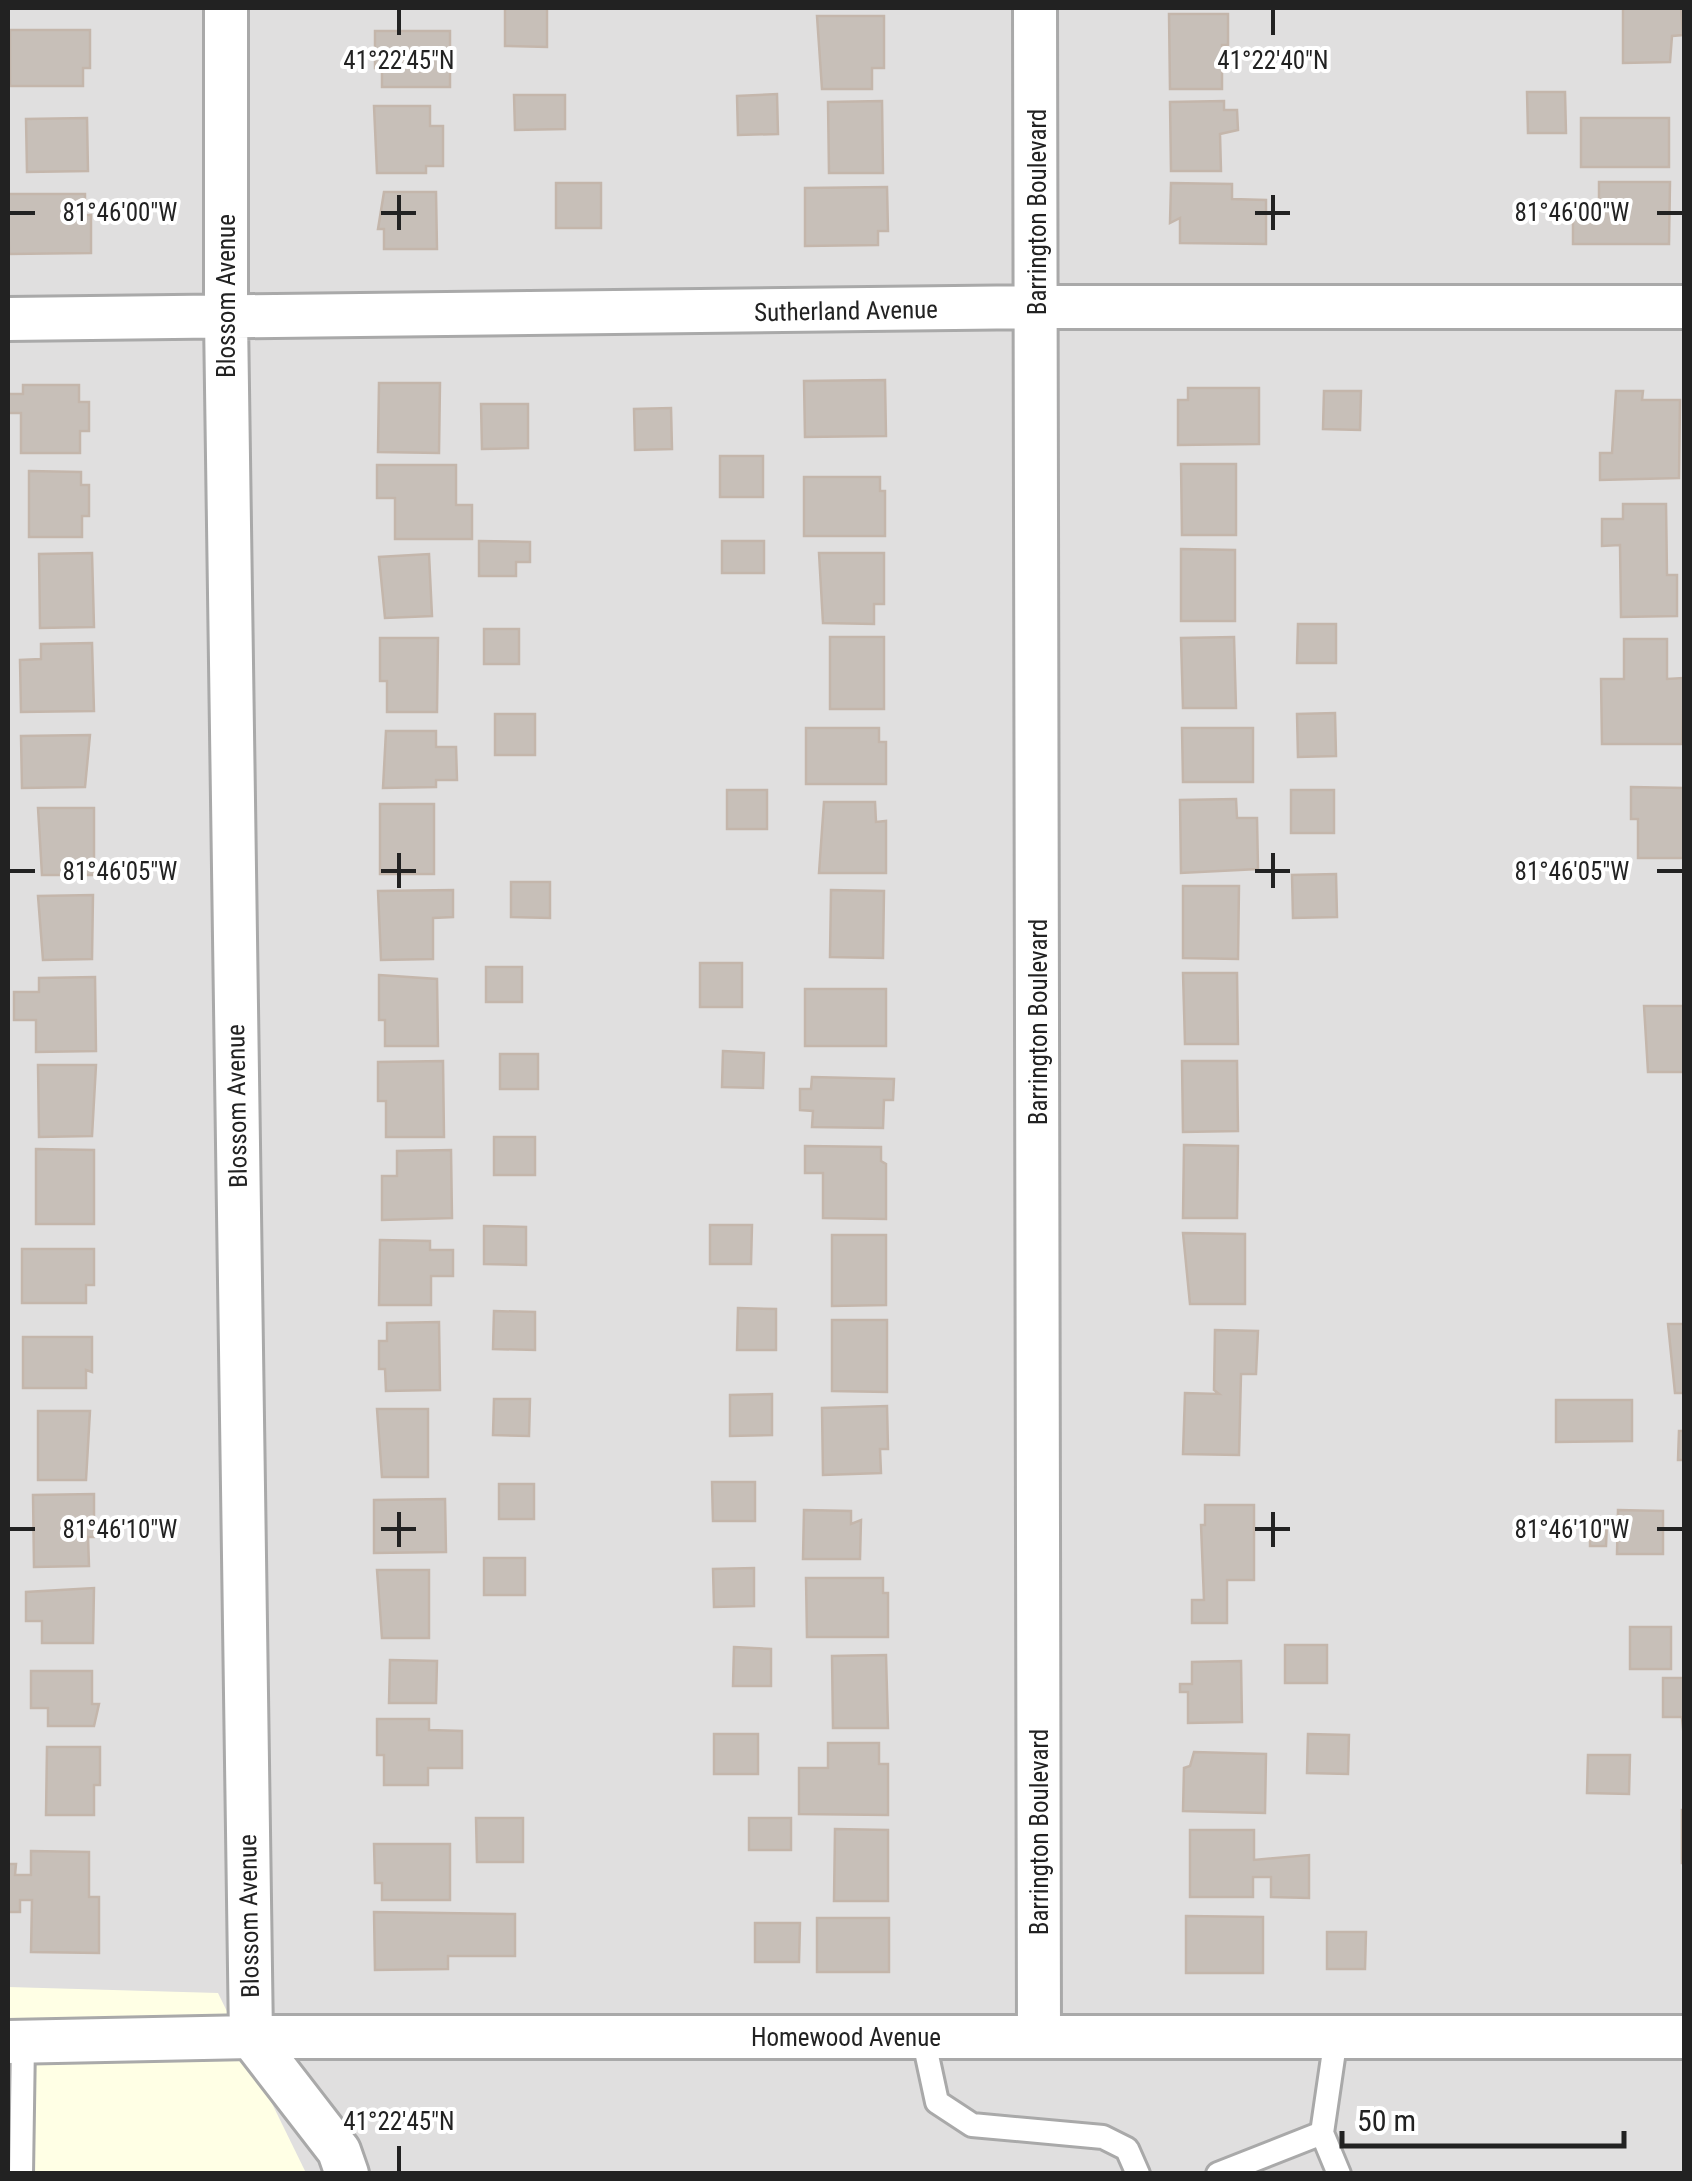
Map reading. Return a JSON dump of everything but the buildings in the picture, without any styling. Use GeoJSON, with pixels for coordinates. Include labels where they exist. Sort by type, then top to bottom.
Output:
{"type":"FeatureCollection","features":[{"type":"Feature","properties":{"kind":"street","name":"Blossom Avenue"},"geometry":{"type":"LineString","coordinates":[[226,8],[226,320],[251,2036]]}},
{"type":"Feature","properties":{"kind":"street","name":"Barrington Boulevard"},"geometry":{"type":"LineString","coordinates":[[1035,8],[1039,2036]]}},
{"type":"Feature","properties":{"kind":"street","name":"Sutherland Avenue"},"geometry":{"type":"LineString","coordinates":[[8,320],[1038,307],[1684,307]]}},
{"type":"Feature","properties":{"kind":"street","name":"Homewood Avenue"},"geometry":{"type":"LineString","coordinates":[[15,2042],[251,2036],[1684,2036]]}},
{"type":"Feature","properties":{"kind":"street"},"geometry":{"type":"LineString","coordinates":[[251,2036],[339,2151],[347,2174]]}},
{"type":"Feature","properties":{"kind":"lane"},"geometry":{"type":"LineString","coordinates":[[924,2036],[937,2102],[972,2125],[1103,2136],[1127,2149],[1138,2174]]}},
{"type":"Feature","properties":{"kind":"lane"},"geometry":{"type":"LineString","coordinates":[[1336,2036],[1322,2133],[1339,2174]]}},
{"type":"Feature","properties":{"kind":"lane"},"geometry":{"type":"LineString","coordinates":[[15,2042],[21,2174]]}},
{"type":"Feature","properties":{"kind":"lane"},"geometry":{"type":"LineString","coordinates":[[1218,2174],[1322,2133]]}},
{"type":"Feature","properties":{"kind":"shaded area"},"geometry":{"type":"Polygon","coordinates":[[[8,8],[1684,8],[1684,2173],[8,2173],[8,8]]]}},
{"type":"Feature","properties":{"kind":"shaded area"},"geometry":{"type":"Polygon","coordinates":[[[8,1987],[218,1993],[306,2173],[8,2174],[8,1987]]]}}]}
